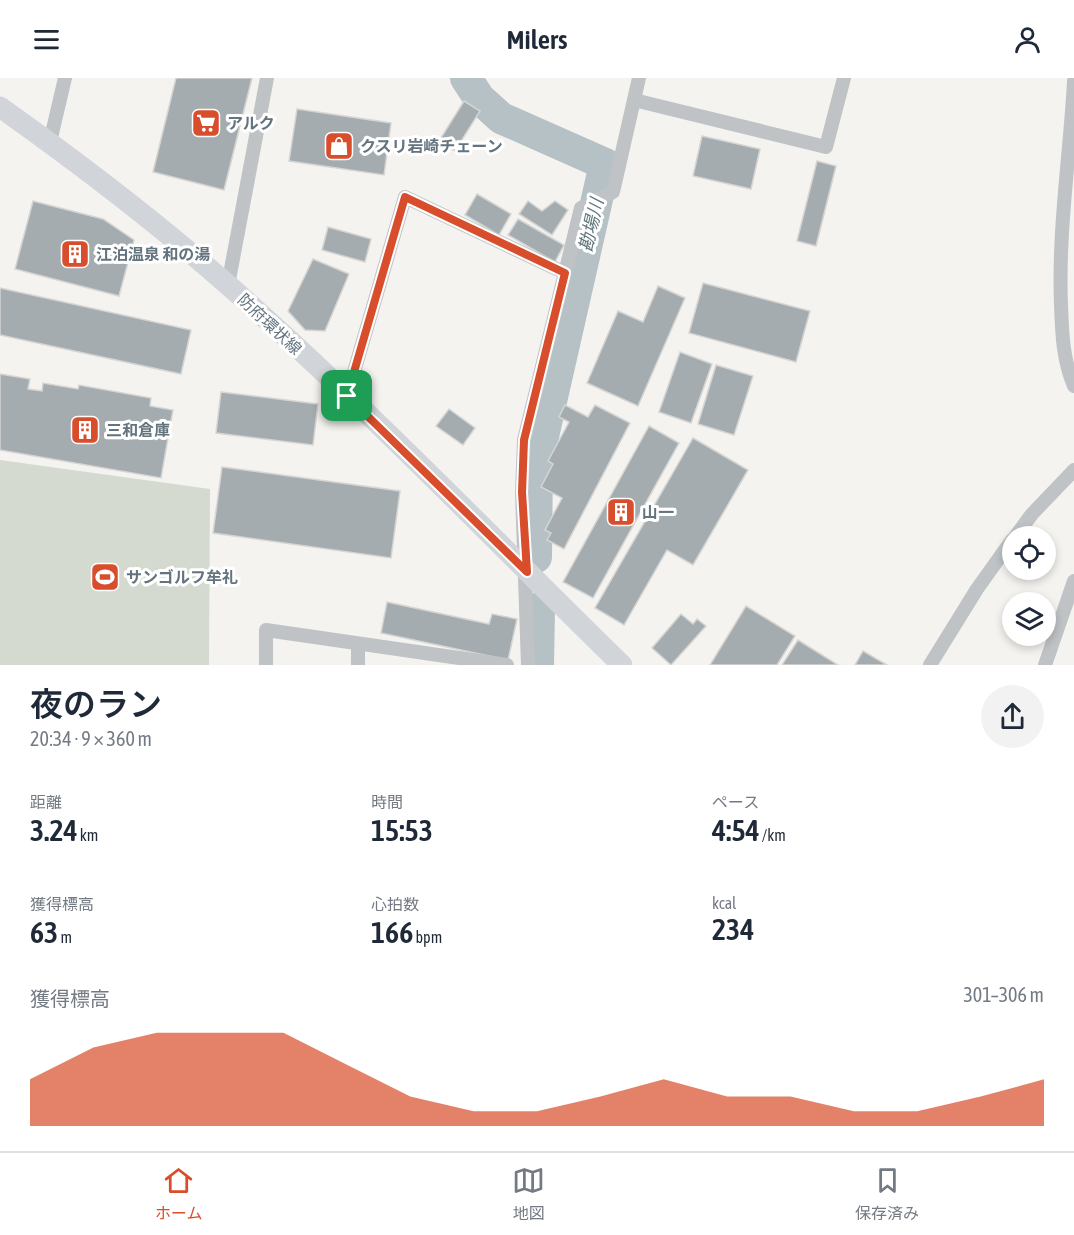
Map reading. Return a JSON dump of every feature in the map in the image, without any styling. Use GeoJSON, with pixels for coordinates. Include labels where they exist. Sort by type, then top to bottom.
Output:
{"type":"FeatureCollection","features":[{"type":"Feature","properties":{"kind":"main road","name":"防府環状線"},"geometry":{"type":"LineString","coordinates":[[0,107],[128,201],[228,285],[347,396],[622,665]]}},
{"type":"Feature","properties":{"kind":"street"},"geometry":{"type":"LineString","coordinates":[[50,142],[65,78]]}},
{"type":"Feature","properties":{"kind":"street"},"geometry":{"type":"LineString","coordinates":[[228,285],[267,78]]}},
{"type":"Feature","properties":{"kind":"street"},"geometry":{"type":"LineString","coordinates":[[528,665],[527,572],[522,492],[524,440],[581,208],[613,192],[639,78]]}},
{"type":"Feature","properties":{"kind":"street"},"geometry":{"type":"LineString","coordinates":[[634,100],[826,147],[844,78]]}},
{"type":"Feature","properties":{"kind":"street"},"geometry":{"type":"LineString","coordinates":[[1074,81],[1059,257],[1062,336],[1066,366],[1074,386]]}},
{"type":"Feature","properties":{"kind":"street"},"geometry":{"type":"LineString","coordinates":[[347,396],[405,197],[565,273]]}},
{"type":"Feature","properties":{"kind":"street"},"geometry":{"type":"LineString","coordinates":[[1023,526],[1074,471]]}},
{"type":"Feature","properties":{"kind":"street"},"geometry":{"type":"LineString","coordinates":[[930,665],[976,589],[1002,555]]}},
{"type":"Feature","properties":{"kind":"street"},"geometry":{"type":"LineString","coordinates":[[1045,665],[1056,627],[1074,580]]}},
{"type":"Feature","properties":{"kind":"street"},"geometry":{"type":"LineString","coordinates":[[267,665],[266,630],[507,665]]}},
{"type":"Feature","properties":{"kind":"street"},"geometry":{"type":"LineString","coordinates":[[358,644],[358,665]]}},
{"type":"Feature","properties":{"kind":"shaded area","name":"サンゴルフ牟礼"},"geometry":{"type":"Polygon","coordinates":[[[0,460],[210,489],[209,665],[0,665],[0,460]]]}},
{"type":"Feature","properties":{"kind":"building"},"geometry":{"type":"Polygon","coordinates":[[[176,78],[252,78],[224,190],[153,172],[176,78]]]}},
{"type":"Feature","properties":{"kind":"building"},"geometry":{"type":"Polygon","coordinates":[[[464,101],[480,111],[455,151],[439,141],[464,101]]]}},
{"type":"Feature","properties":{"kind":"building"},"geometry":{"type":"Polygon","coordinates":[[[297,109],[391,123],[384,175],[289,161],[297,109]]]}},
{"type":"Feature","properties":{"kind":"building"},"geometry":{"type":"Polygon","coordinates":[[[702,136],[760,149],[751,189],[693,176],[702,136]]]}},
{"type":"Feature","properties":{"kind":"building"},"geometry":{"type":"Polygon","coordinates":[[[817,161],[836,166],[816,246],[797,241],[817,161]]]}},
{"type":"Feature","properties":{"kind":"building"},"geometry":{"type":"Polygon","coordinates":[[[477,194],[511,214],[499,235],[465,215],[477,194]]]}},
{"type":"Feature","properties":{"kind":"building","name":"江泊温泉 和の湯"},"geometry":{"type":"Polygon","coordinates":[[[33,201],[103,219],[134,240],[119,296],[15,269],[33,201]]]}},
{"type":"Feature","properties":{"kind":"building"},"geometry":{"type":"Polygon","coordinates":[[[528,201],[542,211],[555,201],[568,210],[552,235],[519,214],[528,201]]]}},
{"type":"Feature","properties":{"kind":"building"},"geometry":{"type":"Polygon","coordinates":[[[518,219],[564,245],[555,262],[508,235],[518,219]]]}},
{"type":"Feature","properties":{"kind":"building"},"geometry":{"type":"Polygon","coordinates":[[[328,227],[371,239],[365,262],[322,250],[328,227]]]}},
{"type":"Feature","properties":{"kind":"building"},"geometry":{"type":"Polygon","coordinates":[[[313,259],[349,274],[325,331],[305,330],[288,311],[313,259]]]}},
{"type":"Feature","properties":{"kind":"building"},"geometry":{"type":"Polygon","coordinates":[[[703,283],[810,311],[796,362],[689,333],[703,283]]]}},
{"type":"Feature","properties":{"kind":"building"},"geometry":{"type":"Polygon","coordinates":[[[658,286],[685,298],[638,406],[587,383],[618,311],[643,322],[658,286]]]}},
{"type":"Feature","properties":{"kind":"building"},"geometry":{"type":"Polygon","coordinates":[[[0,288],[191,330],[181,374],[0,335],[0,288]]]}},
{"type":"Feature","properties":{"kind":"building"},"geometry":{"type":"Polygon","coordinates":[[[680,352],[712,364],[691,423],[659,412],[680,352]]]}},
{"type":"Feature","properties":{"kind":"building"},"geometry":{"type":"Polygon","coordinates":[[[716,365],[753,376],[734,435],[698,424],[716,365]]]}},
{"type":"Feature","properties":{"kind":"building","name":"三和倉庫"},"geometry":{"type":"Polygon","coordinates":[[[0,374],[30,379],[28,389],[42,391],[43,383],[78,389],[79,385],[151,398],[150,406],[173,410],[161,478],[0,450],[0,374]]]}},
{"type":"Feature","properties":{"kind":"building"},"geometry":{"type":"Polygon","coordinates":[[[221,392],[318,404],[313,445],[216,433],[221,392]]]}},
{"type":"Feature","properties":{"kind":"building"},"geometry":{"type":"Polygon","coordinates":[[[565,405],[588,417],[595,405],[630,423],[564,549],[547,540],[551,533],[545,530],[562,498],[541,487],[553,464],[548,461],[569,422],[559,417],[565,405]]]}},
{"type":"Feature","properties":{"kind":"building"},"geometry":{"type":"Polygon","coordinates":[[[449,409],[475,428],[463,445],[436,426],[449,409]]]}},
{"type":"Feature","properties":{"kind":"building","name":"山一"},"geometry":{"type":"Polygon","coordinates":[[[649,426],[679,443],[593,598],[563,582],[649,426]]]}},
{"type":"Feature","properties":{"kind":"building"},"geometry":{"type":"Polygon","coordinates":[[[693,438],[748,470],[693,565],[667,550],[624,625],[595,608],[693,438]]]}},
{"type":"Feature","properties":{"kind":"building"},"geometry":{"type":"Polygon","coordinates":[[[222,467],[400,491],[391,558],[213,533],[222,467]]]}},
{"type":"Feature","properties":{"kind":"building"},"geometry":{"type":"Polygon","coordinates":[[[387,602],[489,624],[492,614],[517,619],[508,660],[381,633],[387,602]]]}},
{"type":"Feature","properties":{"kind":"building"},"geometry":{"type":"Polygon","coordinates":[[[746,606],[795,636],[777,665],[710,665],[746,606]]]}},
{"type":"Feature","properties":{"kind":"building"},"geometry":{"type":"Polygon","coordinates":[[[681,614],[693,624],[697,619],[706,626],[671,665],[652,648],[681,614]]]}},
{"type":"Feature","properties":{"kind":"building"},"geometry":{"type":"Polygon","coordinates":[[[798,640],[838,665],[782,665],[798,640]]]}},
{"type":"Feature","properties":{"kind":"building"},"geometry":{"type":"Polygon","coordinates":[[[863,651],[887,665],[855,665],[863,651]]]}},
{"type":"Feature","properties":{"kind":"waterway","name":"勘場川"},"geometry":{"type":"LineString","coordinates":[[466,78],[479,98],[501,118],[605,164],[537,463],[536,557]]}},
{"type":"Feature","properties":{"kind":"waterway","name":"勘場川"},"geometry":{"type":"LineString","coordinates":[[538,665],[539,608]]}},
{"type":"Feature","properties":{"kind":"place","name":"アルク"},"geometry":{"type":"Point","coordinates":[206,123]}},
{"type":"Feature","properties":{"kind":"place","name":"クスリ岩崎チェーン"},"geometry":{"type":"Point","coordinates":[339,146]}},
{"type":"Feature","properties":{"kind":"place","name":"江泊温泉 和の湯"},"geometry":{"type":"Point","coordinates":[75,254]}},
{"type":"Feature","properties":{"kind":"place","name":"三和倉庫"},"geometry":{"type":"Point","coordinates":[85,430]}},
{"type":"Feature","properties":{"kind":"place","name":"山一"},"geometry":{"type":"Point","coordinates":[621,512]}},
{"type":"Feature","properties":{"kind":"place","name":"サンゴルフ牟礼"},"geometry":{"type":"Point","coordinates":[105,577]}},
{"type":"Feature","properties":{"kind":"route"},"geometry":{"type":"LineString","coordinates":[[405,197],[565,273],[524,440],[522,492],[527,572],[467,514],[347,396],[405,197]]}}]}
